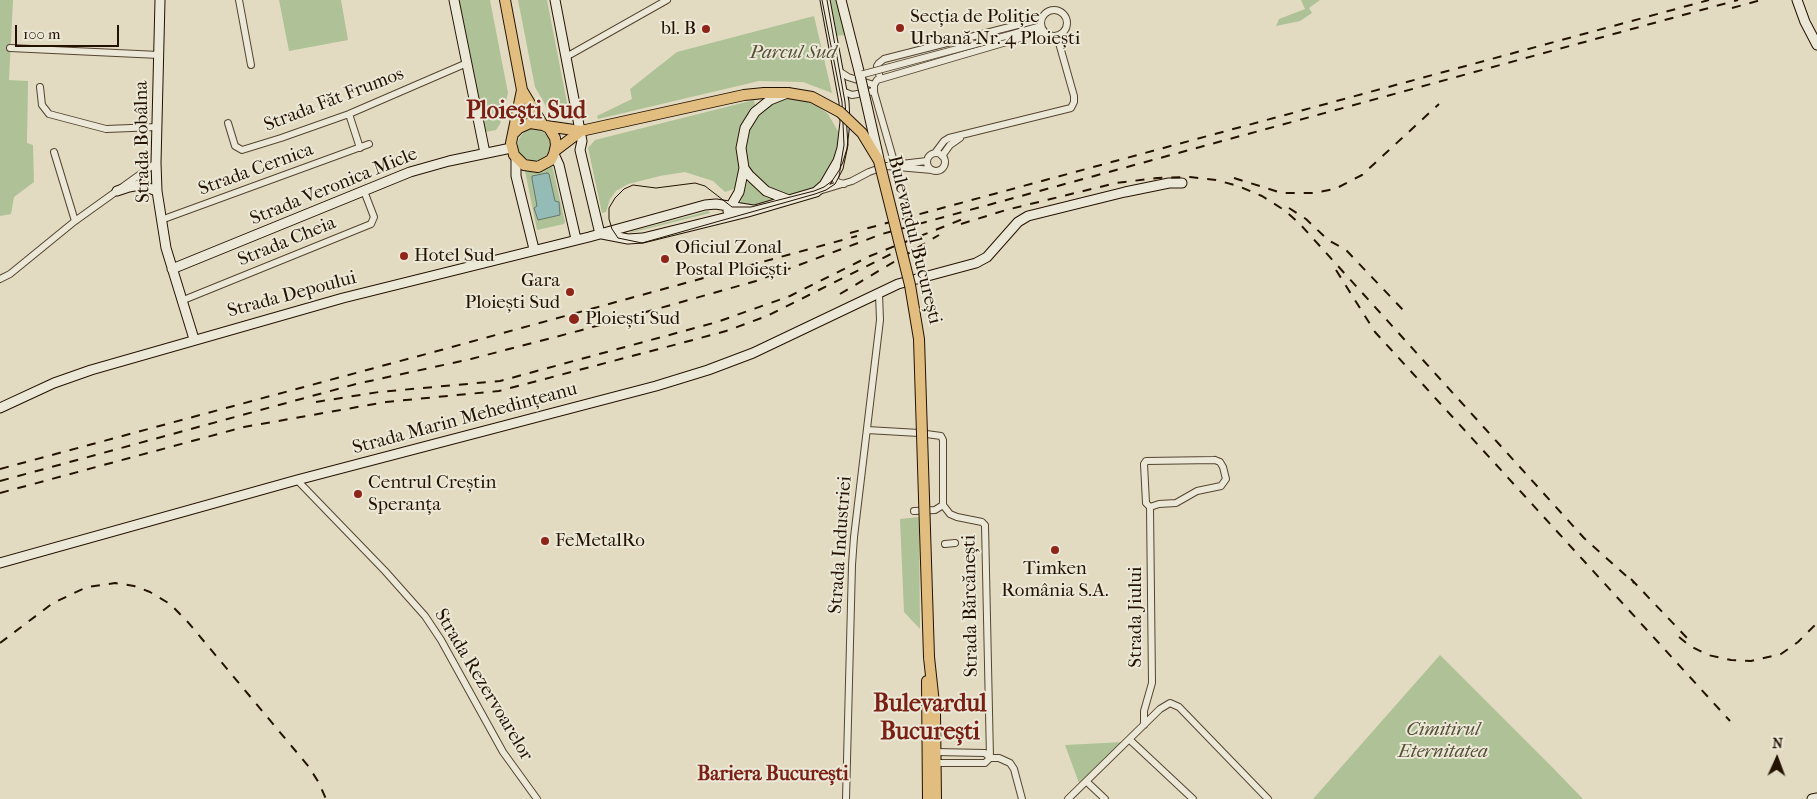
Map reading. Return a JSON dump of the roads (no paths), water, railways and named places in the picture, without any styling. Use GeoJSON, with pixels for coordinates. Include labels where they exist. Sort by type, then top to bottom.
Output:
{"type":"FeatureCollection","features":[{"type":"Feature","properties":{"kind":"main road","name":"Strada Bobâlna"},"geometry":{"type":"LineString","coordinates":[[160,0],[157,191],[166,248],[194,339]]}},
{"type":"Feature","properties":{"kind":"main road"},"geometry":{"type":"LineString","coordinates":[[454,0],[485,153]]}},
{"type":"Feature","properties":{"kind":"main road"},"geometry":{"type":"LineString","coordinates":[[504,0],[522,90],[555,138],[555,152],[576,240]]}},
{"type":"Feature","properties":{"kind":"main road"},"geometry":{"type":"LineString","coordinates":[[555,0],[582,141],[580,150],[600,234]]}},
{"type":"Feature","properties":{"kind":"main road"},"geometry":{"type":"LineString","coordinates":[[816,192],[828,180],[840,154],[845,122],[844,102],[825,0]]}},
{"type":"Feature","properties":{"kind":"main road"},"geometry":{"type":"LineString","coordinates":[[841,0],[884,164]]}},
{"type":"Feature","properties":{"kind":"main road"},"geometry":{"type":"LineString","coordinates":[[1797,0],[1805,22],[1817,45]]}},
{"type":"Feature","properties":{"kind":"main road"},"geometry":{"type":"LineString","coordinates":[[522,90],[512,148],[516,158],[516,176],[534,249]]}},
{"type":"Feature","properties":{"kind":"main road","name":"Bulevardul București"},"geometry":{"type":"LineString","coordinates":[[545,125],[580,130],[744,95],[764,92],[788,93],[812,97],[840,112],[862,133],[884,164],[920,339],[929,657],[933,688],[936,799]]}},
{"type":"Feature","properties":{"kind":"main road"},"geometry":{"type":"LineString","coordinates":[[724,217],[732,207],[739,192],[744,168],[741,154],[743,135],[747,123],[760,107],[770,100],[788,93]]}},
{"type":"Feature","properties":{"kind":"main road"},"geometry":{"type":"LineString","coordinates":[[532,106],[548,118],[580,130]]}},
{"type":"Feature","properties":{"kind":"main road"},"geometry":{"type":"LineString","coordinates":[[514,134],[524,125],[530,123],[545,125]]}},
{"type":"Feature","properties":{"kind":"main road","name":"Bulevardul București"},"geometry":{"type":"LineString","coordinates":[[555,152],[580,130]]}},
{"type":"Feature","properties":{"kind":"main road","name":"Strada Veronica Micle"},"geometry":{"type":"LineString","coordinates":[[172,269],[429,166],[512,148]]}},
{"type":"Feature","properties":{"kind":"main road"},"geometry":{"type":"LineString","coordinates":[[516,158],[524,165],[538,167],[550,160],[555,152]]}},
{"type":"Feature","properties":{"kind":"main road"},"geometry":{"type":"LineString","coordinates":[[744,168],[754,181],[766,191],[789,200]]}},
{"type":"Feature","properties":{"kind":"main road","name":"Strada Marin Mehedințeanu"},"geometry":{"type":"LineString","coordinates":[[0,563],[297,480],[656,386],[708,370],[752,353],[898,284],[968,266],[987,257],[1018,222],[1028,216],[1125,192],[1169,183],[1182,183]]}},
{"type":"Feature","properties":{"kind":"main road"},"geometry":{"type":"LineString","coordinates":[[117,191],[140,186],[157,191]]}},
{"type":"Feature","properties":{"kind":"main road","name":"Strada Depoului"},"geometry":{"type":"LineString","coordinates":[[600,234],[628,239],[643,238],[816,192]]}},
{"type":"Feature","properties":{"kind":"main road","name":"Strada Depoului"},"geometry":{"type":"LineString","coordinates":[[0,408],[67,378],[194,339],[343,298],[600,234],[705,205],[716,204],[753,210]]}},
{"type":"Feature","properties":{"kind":"main road","name":"Bulevardul București"},"geometry":{"type":"LineString","coordinates":[[928,799],[926,689],[929,657]]}},
{"type":"Feature","properties":{"kind":"main road"},"geometry":{"type":"LineString","coordinates":[[1812,799],[1817,798]]}},
{"type":"Feature","properties":{"kind":"street"},"geometry":{"type":"LineString","coordinates":[[239,0],[251,65]]}},
{"type":"Feature","properties":{"kind":"street"},"geometry":{"type":"LineString","coordinates":[[566,56],[668,0]]}},
{"type":"Feature","properties":{"kind":"street"},"geometry":{"type":"LineString","coordinates":[[1055,10],[1066,18],[1066,26],[1062,33],[1057,36],[1048,35],[1042,29],[1041,19],[1045,13],[1055,10]]}},
{"type":"Feature","properties":{"kind":"street"},"geometry":{"type":"LineString","coordinates":[[880,78],[878,63],[892,57],[1041,19]]}},
{"type":"Feature","properties":{"kind":"street"},"geometry":{"type":"LineString","coordinates":[[860,75],[1013,34],[1042,29]]}},
{"type":"Feature","properties":{"kind":"street"},"geometry":{"type":"LineString","coordinates":[[844,102],[846,98],[852,95],[874,88],[880,78],[1042,29]]}},
{"type":"Feature","properties":{"kind":"street"},"geometry":{"type":"LineString","coordinates":[[932,170],[928,167],[927,161],[929,156],[946,140],[1068,109],[1072,106],[1074,96],[1057,36]]}},
{"type":"Feature","properties":{"kind":"street"},"geometry":{"type":"LineString","coordinates":[[10,48],[159,55]]}},
{"type":"Feature","properties":{"kind":"street"},"geometry":{"type":"LineString","coordinates":[[898,73],[900,71],[901,58],[907,53]]}},
{"type":"Feature","properties":{"kind":"street"},"geometry":{"type":"LineString","coordinates":[[892,57],[900,63]]}},
{"type":"Feature","properties":{"kind":"street","name":"Strada Făt Frumos"},"geometry":{"type":"LineString","coordinates":[[228,123],[235,146],[242,150],[349,114],[467,64]]}},
{"type":"Feature","properties":{"kind":"street"},"geometry":{"type":"LineString","coordinates":[[838,70],[848,77],[874,88]]}},
{"type":"Feature","properties":{"kind":"street"},"geometry":{"type":"LineString","coordinates":[[40,87],[42,105],[49,114],[106,129],[157,127]]}},
{"type":"Feature","properties":{"kind":"street"},"geometry":{"type":"LineString","coordinates":[[874,88],[896,163],[920,163],[927,161]]}},
{"type":"Feature","properties":{"kind":"street"},"geometry":{"type":"LineString","coordinates":[[842,91],[852,95]]}},
{"type":"Feature","properties":{"kind":"street"},"geometry":{"type":"LineString","coordinates":[[349,114],[360,148]]}},
{"type":"Feature","properties":{"kind":"street"},"geometry":{"type":"LineString","coordinates":[[942,156],[952,142],[968,134]]}},
{"type":"Feature","properties":{"kind":"street","name":"Strada Cernica"},"geometry":{"type":"LineString","coordinates":[[161,220],[369,144]]}},
{"type":"Feature","properties":{"kind":"street"},"geometry":{"type":"LineString","coordinates":[[54,152],[75,220]]}},
{"type":"Feature","properties":{"kind":"street"},"geometry":{"type":"LineString","coordinates":[[884,164],[939,170],[945,162],[942,156],[934,153]]}},
{"type":"Feature","properties":{"kind":"street"},"geometry":{"type":"LineString","coordinates":[[840,154],[834,176],[837,182],[844,184]]}},
{"type":"Feature","properties":{"kind":"street"},"geometry":{"type":"LineString","coordinates":[[816,192],[844,184],[893,158]]}},
{"type":"Feature","properties":{"kind":"street"},"geometry":{"type":"LineString","coordinates":[[0,280],[10,274],[75,220],[156,163]]}},
{"type":"Feature","properties":{"kind":"street","name":"Strada Cheia"},"geometry":{"type":"LineString","coordinates":[[181,300],[372,224],[374,217],[364,191]]}},
{"type":"Feature","properties":{"kind":"street","name":"Strada Industriei"},"geometry":{"type":"LineString","coordinates":[[846,799],[852,565],[881,313],[878,294]]}},
{"type":"Feature","properties":{"kind":"street"},"geometry":{"type":"LineString","coordinates":[[867,430],[941,436],[943,440],[943,505],[935,510],[914,511]]}},
{"type":"Feature","properties":{"kind":"street","name":"Strada Jiului"},"geometry":{"type":"LineString","coordinates":[[1144,725],[1144,711],[1152,683],[1150,508],[1145,499],[1144,464],[1146,461],[1215,460],[1222,464],[1226,479],[1221,486],[1197,491],[1179,502],[1159,504],[1150,508]]}},
{"type":"Feature","properties":{"kind":"street","name":"Strada Rezervoarelor"},"geometry":{"type":"LineString","coordinates":[[297,480],[385,571],[425,616],[441,640],[503,752],[537,799]]}},
{"type":"Feature","properties":{"kind":"street","name":"Strada Bărcănești"},"geometry":{"type":"LineString","coordinates":[[943,505],[950,514],[982,522],[985,525],[990,758]]}},
{"type":"Feature","properties":{"kind":"street"},"geometry":{"type":"LineString","coordinates":[[945,544],[955,543]]}},
{"type":"Feature","properties":{"kind":"street"},"geometry":{"type":"LineString","coordinates":[[1068,799],[1166,704],[1174,704],[1207,734],[1268,799]]}},
{"type":"Feature","properties":{"kind":"street"},"geometry":{"type":"LineString","coordinates":[[1130,740],[1192,799]]}},
{"type":"Feature","properties":{"kind":"street"},"geometry":{"type":"LineString","coordinates":[[936,752],[985,753],[990,758],[999,758],[1010,763],[1014,769],[1022,799]]}},
{"type":"Feature","properties":{"kind":"street"},"geometry":{"type":"LineString","coordinates":[[936,763],[985,763],[990,758]]}},
{"type":"Feature","properties":{"kind":"street"},"geometry":{"type":"LineString","coordinates":[[1087,782],[1105,799]]}},
{"type":"Feature","properties":{"kind":"water"},"geometry":{"type":"Polygon","coordinates":[[[549,174],[555,201],[559,202],[560,215],[538,220],[534,208],[537,206],[532,176],[549,174]]]}},
{"type":"Feature","properties":{"kind":"tram line"},"geometry":{"type":"LineString","coordinates":[[822,0],[842,102],[844,145],[840,169],[832,181],[814,191],[751,207],[732,207],[705,186],[695,183],[656,188],[633,185],[624,189],[609,208],[609,219],[612,229],[618,238],[642,243],[815,194],[835,184],[843,169],[848,145],[845,102],[827,0]]}},
{"type":"Feature","properties":{"kind":"railway"},"geometry":{"type":"LineString","coordinates":[[850,233],[1709,0]]}},
{"type":"Feature","properties":{"kind":"railway"},"geometry":{"type":"LineString","coordinates":[[0,481],[356,384],[471,359],[582,330],[756,281],[882,234],[1738,0]]}},
{"type":"Feature","properties":{"kind":"railway"},"geometry":{"type":"LineString","coordinates":[[1732,8],[1761,0]]}},
{"type":"Feature","properties":{"kind":"railway"},"geometry":{"type":"LineString","coordinates":[[1234,178],[1282,193],[1313,193],[1335,189],[1362,175],[1439,104]]}},
{"type":"Feature","properties":{"kind":"railway"},"geometry":{"type":"LineString","coordinates":[[961,224],[1006,210],[1116,183],[1157,178],[1190,177],[1216,180],[1238,186],[1262,196],[1284,210],[1299,223],[1584,538],[1634,583]]}},
{"type":"Feature","properties":{"kind":"railway"},"geometry":{"type":"LineString","coordinates":[[1289,208],[1306,219],[1328,240],[1346,250],[1405,312]]}},
{"type":"Feature","properties":{"kind":"railway"},"geometry":{"type":"LineString","coordinates":[[316,402],[379,392],[500,381],[717,322],[790,296],[870,256],[968,217]]}},
{"type":"Feature","properties":{"kind":"railway"},"geometry":{"type":"LineString","coordinates":[[840,294],[939,235]]}},
{"type":"Feature","properties":{"kind":"railway"},"geometry":{"type":"LineString","coordinates":[[0,469],[857,236]]}},
{"type":"Feature","properties":{"kind":"railway"},"geometry":{"type":"LineString","coordinates":[[0,493],[244,427],[386,402],[499,391],[693,340],[726,331],[767,316],[891,254]]}},
{"type":"Feature","properties":{"kind":"railway"},"geometry":{"type":"LineString","coordinates":[[1336,270],[1375,332],[1730,721]]}},
{"type":"Feature","properties":{"kind":"railway"},"geometry":{"type":"LineString","coordinates":[[1631,579],[1688,639]]}},
{"type":"Feature","properties":{"kind":"railway"},"geometry":{"type":"LineString","coordinates":[[0,643],[53,603],[87,587],[115,583],[134,586],[150,592],[170,604],[187,621],[309,767],[326,799]]}},
{"type":"Feature","properties":{"kind":"railway"},"geometry":{"type":"LineString","coordinates":[[1679,637],[1690,646],[1708,655],[1731,660],[1751,661],[1781,654],[1798,642],[1817,623]]}},
{"type":"Feature","properties":{"kind":"place","name":"Secția de Poliție Urbană Nr. 4 Ploiești"},"geometry":{"type":"Point","coordinates":[900,28]}},
{"type":"Feature","properties":{"kind":"place","name":"bl. B"},"geometry":{"type":"Point","coordinates":[706,29]}},
{"type":"Feature","properties":{"kind":"place","name":"Hotel Sud"},"geometry":{"type":"Point","coordinates":[404,256]}},
{"type":"Feature","properties":{"kind":"place","name":"Oficiul Zonal Postal Ploiești"},"geometry":{"type":"Point","coordinates":[665,259]}},
{"type":"Feature","properties":{"kind":"place","name":"Gara Ploiești Sud"},"geometry":{"type":"Point","coordinates":[570,292]}},
{"type":"Feature","properties":{"kind":"place","name":"Ploiești Sud"},"geometry":{"type":"Point","coordinates":[574,319]}},
{"type":"Feature","properties":{"kind":"place","name":"Centrul Creștin Speranța"},"geometry":{"type":"Point","coordinates":[358,494]}},
{"type":"Feature","properties":{"kind":"place","name":"FeMetalRo"},"geometry":{"type":"Point","coordinates":[545,541]}},
{"type":"Feature","properties":{"kind":"place","name":"Timken România S.A."},"geometry":{"type":"Point","coordinates":[1055,550]}},
{"type":"Feature","properties":{"kind":"district","name":"Ploiești Sud"},"geometry":{"type":"Point","coordinates":[526,112]}},
{"type":"Feature","properties":{"kind":"district","name":"Bulevardul București"},"geometry":{"type":"Point","coordinates":[930,719]}},
{"type":"Feature","properties":{"kind":"district","name":"Bariera București"},"geometry":{"type":"Point","coordinates":[773,775]}},
{"type":"Feature","properties":{"kind":"park label","name":"Parcul Sud"},"geometry":{"type":"Point","coordinates":[793,53]}},
{"type":"Feature","properties":{"kind":"park label","name":"Cimitirul Eternitatea"},"geometry":{"type":"Point","coordinates":[1443,741]}}]}
